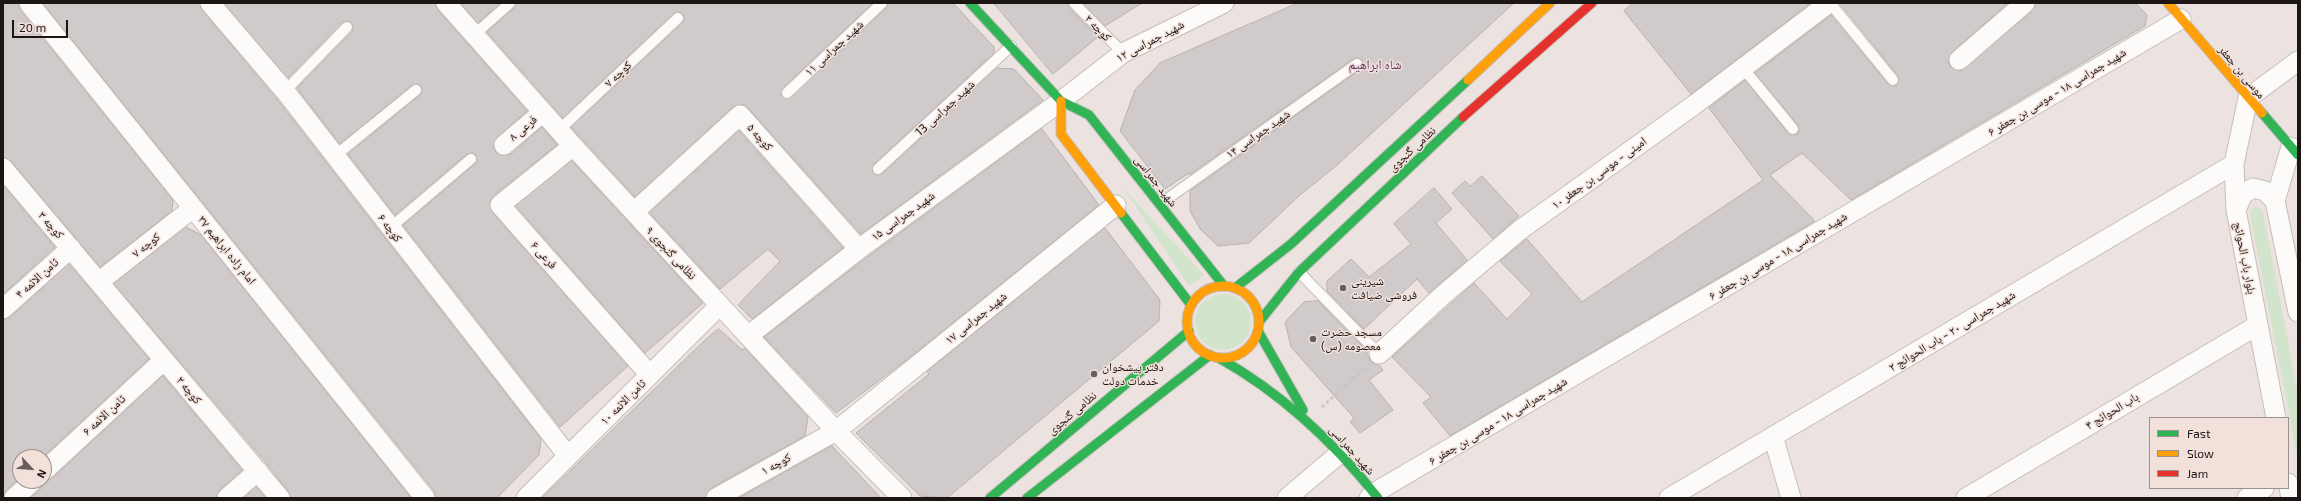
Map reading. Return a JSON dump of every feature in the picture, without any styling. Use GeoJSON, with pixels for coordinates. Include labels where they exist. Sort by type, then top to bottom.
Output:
{"type":"FeatureCollection","features":[{"type":"Feature","properties":{"kind":"street","name":"امام زاده ابراهیم ۳۷"},"geometry":{"type":"LineString","coordinates":[[29,3],[425,498]]}},
{"type":"Feature","properties":{"kind":"street","name":"کوچه ۶"},"geometry":{"type":"LineString","coordinates":[[210,3],[286,91],[390,228],[568,456]]}},
{"type":"Feature","properties":{"kind":"street","name":"نظامی گنجوی ۹"},"geometry":{"type":"LineString","coordinates":[[446,3],[542,112],[748,336],[836,431],[902,498]]}},
{"type":"Feature","properties":{"kind":"street","name":"شهید جمراسی"},"geometry":{"type":"LineString","coordinates":[[970,3],[1061,101],[1089,115],[1224,286]]}},
{"type":"Feature","properties":{"kind":"street","name":"شهید جمراسی ۱۲"},"geometry":{"type":"LineString","coordinates":[[1061,101],[1123,53],[1224,3]]}},
{"type":"Feature","properties":{"kind":"street","name":"نظامی گنجوی"},"geometry":{"type":"LineString","coordinates":[[1235,288],[1291,244],[1550,3]]}},
{"type":"Feature","properties":{"kind":"street","name":"نظامی گنجوی"},"geometry":{"type":"LineString","coordinates":[[1258,326],[1299,272],[1479,102],[1592,3]]}},
{"type":"Feature","properties":{"kind":"street","name":"امینی - موسی بن جعفر ۱۰"},"geometry":{"type":"LineString","coordinates":[[1379,354],[1443,295],[1520,230],[1743,68],[1829,3]]}},
{"type":"Feature","properties":{"kind":"street"},"geometry":{"type":"LineString","coordinates":[[1959,60],[2025,3]]}},
{"type":"Feature","properties":{"kind":"street","name":"موسی بن جعفر"},"geometry":{"type":"LineString","coordinates":[[2168,3],[2294,151]]}},
{"type":"Feature","properties":{"kind":"street","name":"شهید جمراسی ۱۸ - موسی بن جعفر ۶"},"geometry":{"type":"LineString","coordinates":[[1374,496],[2181,18]]}},
{"type":"Feature","properties":{"kind":"street"},"geometry":{"type":"LineString","coordinates":[[2248,98],[2298,61]]}},
{"type":"Feature","properties":{"kind":"street","name":"بلوار باب الحوائج"},"geometry":{"type":"LineString","coordinates":[[2248,98],[2234,164],[2236,210],[2276,417]]}},
{"type":"Feature","properties":{"kind":"street"},"geometry":{"type":"LineString","coordinates":[[1061,101],[1061,134],[1191,305]]}},
{"type":"Feature","properties":{"kind":"street","name":"شهید جمراسی ۱۵"},"geometry":{"type":"LineString","coordinates":[[748,336],[859,249],[1061,101]]}},
{"type":"Feature","properties":{"kind":"street","name":"فرعی ۸"},"geometry":{"type":"LineString","coordinates":[[504,145],[542,112]]}},
{"type":"Feature","properties":{"kind":"street","name":"کوچه ۵"},"geometry":{"type":"LineString","coordinates":[[634,212],[740,115],[859,249]]}},
{"type":"Feature","properties":{"kind":"street","name":"فرعی ۶"},"geometry":{"type":"LineString","coordinates":[[573,146],[500,205],[650,375]]}},
{"type":"Feature","properties":{"kind":"street"},"geometry":{"type":"LineString","coordinates":[[2294,151],[2275,201],[2298,312]]}},
{"type":"Feature","properties":{"kind":"street","name":"شهید جمراسی ۲۰ - باب الحوائج ۲"},"geometry":{"type":"LineString","coordinates":[[1669,498],[2234,164]]}},
{"type":"Feature","properties":{"kind":"street","name":"کوچه ۳"},"geometry":{"type":"LineString","coordinates":[[3,168],[100,281]]}},
{"type":"Feature","properties":{"kind":"street"},"geometry":{"type":"LineString","coordinates":[[2236,210],[2243,194],[2253,188],[2265,191],[2275,201]]}},
{"type":"Feature","properties":{"kind":"street","name":"شهید جمراسی ۱۷"},"geometry":{"type":"LineString","coordinates":[[836,431],[1116,205]]}},
{"type":"Feature","properties":{"kind":"street","name":"کوچه ۷"},"geometry":{"type":"LineString","coordinates":[[100,281],[193,208]]}},
{"type":"Feature","properties":{"kind":"street","name":"ثامن الائمه ۴"},"geometry":{"type":"LineString","coordinates":[[3,309],[71,248]]}},
{"type":"Feature","properties":{"kind":"street","name":"کوچه ۲"},"geometry":{"type":"LineString","coordinates":[[100,281],[280,498]]}},
{"type":"Feature","properties":{"kind":"street"},"geometry":{"type":"LineString","coordinates":[[1219,358],[1229,357],[1243,351],[1254,340],[1258,326],[1257,311],[1252,301],[1245,293],[1235,288],[1224,286],[1205,291],[1191,305],[1188,314],[1189,331],[1193,341],[1200,349],[1210,355],[1244,370],[1307,418]]}},
{"type":"Feature","properties":{"kind":"street","name":"ثامن الائمه ۱۰"},"geometry":{"type":"LineString","coordinates":[[526,498],[720,305]]}},
{"type":"Feature","properties":{"kind":"street","name":"باب الحوائج ۴"},"geometry":{"type":"LineString","coordinates":[[1966,498],[2258,325]]}},
{"type":"Feature","properties":{"kind":"street"},"geometry":{"type":"LineString","coordinates":[[1258,326],[1307,418]]}},
{"type":"Feature","properties":{"kind":"street","name":"نظامی گنجوی"},"geometry":{"type":"LineString","coordinates":[[990,498],[1189,331]]}},
{"type":"Feature","properties":{"kind":"street"},"geometry":{"type":"LineString","coordinates":[[1027,498],[1085,451],[1210,355]]}},
{"type":"Feature","properties":{"kind":"street","name":"ثامن الائمه ۶"},"geometry":{"type":"LineString","coordinates":[[52,464],[164,360]]}},
{"type":"Feature","properties":{"kind":"street","name":"شهید جمراسی"},"geometry":{"type":"LineString","coordinates":[[1307,418],[1340,454],[1374,496]]}},
{"type":"Feature","properties":{"kind":"street","name":"کوچه ۱"},"geometry":{"type":"LineString","coordinates":[[716,498],[836,431]]}},
{"type":"Feature","properties":{"kind":"street"},"geometry":{"type":"LineString","coordinates":[[1773,436],[1791,498]]}},
{"type":"Feature","properties":{"kind":"street"},"geometry":{"type":"LineString","coordinates":[[1287,498],[1340,454]]}},
{"type":"Feature","properties":{"kind":"street"},"geometry":{"type":"LineString","coordinates":[[227,498],[258,471]]}},
{"type":"Feature","properties":{"kind":"street"},"geometry":{"type":"LineString","coordinates":[[2289,488],[2291,498]]}},
{"type":"Feature","properties":{"kind":"street"},"geometry":{"type":"LineString","coordinates":[[14,498],[24,489]]}},
{"type":"Feature","properties":{"kind":"street"},"geometry":{"type":"LineString","coordinates":[[2247,498],[2262,489]]}},
{"type":"Feature","properties":{"kind":"lane"},"geometry":{"type":"LineString","coordinates":[[474,35],[510,3]]}},
{"type":"Feature","properties":{"kind":"lane","name":"شهید جمراسی ۱۱"},"geometry":{"type":"LineString","coordinates":[[787,93],[882,3]]}},
{"type":"Feature","properties":{"kind":"lane","name":"کوچه ۲"},"geometry":{"type":"LineString","coordinates":[[1074,3],[1123,53]]}},
{"type":"Feature","properties":{"kind":"lane"},"geometry":{"type":"LineString","coordinates":[[1829,3],[1892,80]]}},
{"type":"Feature","properties":{"kind":"lane","name":"کوچه ۷"},"geometry":{"type":"LineString","coordinates":[[559,130],[678,18]]}},
{"type":"Feature","properties":{"kind":"lane"},"geometry":{"type":"LineString","coordinates":[[286,91],[347,27]]}},
{"type":"Feature","properties":{"kind":"lane","name":"شهید جمراسی 13"},"geometry":{"type":"LineString","coordinates":[[878,169],[1011,46]]}},
{"type":"Feature","properties":{"kind":"lane","name":"شهید جمراسی ۱۴"},"geometry":{"type":"LineString","coordinates":[[1160,204],[1357,64]]}},
{"type":"Feature","properties":{"kind":"lane"},"geometry":{"type":"LineString","coordinates":[[1743,68],[1793,129]]}},
{"type":"Feature","properties":{"kind":"lane"},"geometry":{"type":"LineString","coordinates":[[336,156],[416,90]]}},
{"type":"Feature","properties":{"kind":"lane"},"geometry":{"type":"LineString","coordinates":[[390,228],[471,159]]}},
{"type":"Feature","properties":{"kind":"lane"},"geometry":{"type":"LineString","coordinates":[[1299,272],[1379,354]]}},
{"type":"Feature","properties":{"kind":"path"},"geometry":{"type":"LineString","coordinates":[[1307,418],[1325,405],[1379,354]]}},
{"type":"Feature","properties":{"kind":"green space"},"geometry":{"type":"Polygon","coordinates":[[[1124,189],[1204,275],[1189,286],[1124,189]]]}},
{"type":"Feature","properties":{"kind":"green space"},"geometry":{"type":"Polygon","coordinates":[[[2256,206],[2263,212],[2298,393],[2298,460],[2250,215],[2252,209],[2256,206]]]}},
{"type":"Feature","properties":{"kind":"green space"},"geometry":{"type":"Polygon","coordinates":[[[1218,294],[1228,294],[1243,302],[1249,311],[1251,322],[1249,333],[1243,342],[1228,350],[1218,350],[1207,345],[1200,338],[1195,327],[1195,317],[1200,306],[1207,299],[1218,294]]]}},
{"type":"Feature","properties":{"kind":"building"},"geometry":{"type":"Polygon","coordinates":[[[3,3],[18,3],[20,10],[173,200],[172,211],[100,267],[11,161],[3,157],[3,3]]]}},
{"type":"Feature","properties":{"kind":"building"},"geometry":{"type":"Polygon","coordinates":[[[43,3],[199,3],[202,10],[276,98],[541,439],[539,455],[497,498],[436,498],[434,491],[43,3]]]}},
{"type":"Feature","properties":{"kind":"building"},"geometry":{"type":"Polygon","coordinates":[[[224,3],[435,3],[438,10],[527,111],[497,137],[493,147],[496,152],[501,155],[511,154],[542,127],[557,145],[493,196],[490,202],[492,212],[628,366],[560,427],[403,225],[475,164],[477,161],[476,155],[473,153],[467,154],[395,215],[348,154],[420,95],[422,92],[421,86],[418,84],[412,85],[340,144],[297,88],[352,32],[352,23],[348,21],[342,22],[288,78],[224,3]]]}},
{"type":"Feature","properties":{"kind":"building"},"geometry":{"type":"Polygon","coordinates":[[[461,3],[500,3],[478,23],[461,3]]]}},
{"type":"Feature","properties":{"kind":"building"},"geometry":{"type":"Polygon","coordinates":[[[516,3],[873,3],[783,88],[781,95],[788,99],[886,8],[888,3],[953,3],[994,47],[994,53],[874,164],[872,171],[876,175],[882,174],[996,68],[1014,69],[1043,100],[861,234],[743,104],[733,107],[635,197],[571,127],[682,23],[684,19],[683,14],[679,12],[674,13],[563,118],[487,32],[514,8],[516,3]]]}},
{"type":"Feature","properties":{"kind":"building"},"geometry":{"type":"Polygon","coordinates":[[[994,3],[1068,3],[1069,8],[1098,37],[1053,74],[994,3]]]}},
{"type":"Feature","properties":{"kind":"building"},"geometry":{"type":"Polygon","coordinates":[[[1083,3],[1142,3],[1105,26],[1083,3]]]}},
{"type":"Feature","properties":{"kind":"building"},"geometry":{"type":"Polygon","coordinates":[[[1298,3],[1514,3],[1336,166],[1300,195],[1249,243],[1218,246],[1201,230],[1190,211],[1190,191],[1361,69],[1363,64],[1362,60],[1357,58],[1353,59],[1189,175],[1189,173],[1165,189],[1120,131],[1135,90],[1160,63],[1298,3]]]}},
{"type":"Feature","properties":{"kind":"building"},"geometry":{"type":"Polygon","coordinates":[[[1633,3],[1811,3],[1691,94],[1624,11],[1633,3]]]}},
{"type":"Feature","properties":{"kind":"building"},"geometry":{"type":"Polygon","coordinates":[[[1840,3],[2008,3],[1952,52],[1948,62],[1951,67],[1961,71],[2032,11],[2036,3],[2135,3],[2147,15],[2145,26],[1851,200],[1802,153],[1770,175],[1815,221],[1450,436],[1423,403],[1431,397],[1392,357],[1474,283],[1507,319],[1532,294],[1500,261],[1527,239],[1582,302],[1763,180],[1709,108],[1745,80],[1788,133],[1791,135],[1797,134],[1799,131],[1798,125],[1755,73],[1831,15],[1888,84],[1894,86],[1897,85],[1899,79],[1898,76],[1840,3]]]}},
{"type":"Feature","properties":{"kind":"building"},"geometry":{"type":"Polygon","coordinates":[[[1042,129],[1099,205],[913,355],[836,413],[764,337],[866,258],[1042,129]]]}},
{"type":"Feature","properties":{"kind":"building"},"geometry":{"type":"Polygon","coordinates":[[[739,131],[843,248],[752,319],[738,305],[780,261],[768,249],[720,289],[650,213],[739,131]]]}},
{"type":"Feature","properties":{"kind":"building"},"geometry":{"type":"Polygon","coordinates":[[[572,161],[703,303],[645,353],[516,206],[572,161]]]}},
{"type":"Feature","properties":{"kind":"building"},"geometry":{"type":"Polygon","coordinates":[[[1482,176],[1519,216],[1493,239],[1452,193],[1465,181],[1470,186],[1482,176]]]}},
{"type":"Feature","properties":{"kind":"building"},"geometry":{"type":"Polygon","coordinates":[[[3,185],[55,247],[3,294],[3,185]]]}},
{"type":"Feature","properties":{"kind":"building"},"geometry":{"type":"Polygon","coordinates":[[[1434,188],[1452,209],[1436,223],[1467,260],[1429,293],[1417,279],[1364,329],[1327,291],[1327,281],[1351,259],[1369,277],[1411,244],[1394,224],[1434,188]]]}},
{"type":"Feature","properties":{"kind":"building"},"geometry":{"type":"Polygon","coordinates":[[[186,227],[201,235],[411,498],[291,498],[288,491],[267,464],[114,284],[186,227]]]}},
{"type":"Feature","properties":{"kind":"building"},"geometry":{"type":"Polygon","coordinates":[[[1105,228],[1160,300],[1159,321],[947,498],[920,496],[856,433],[929,374],[927,372],[1105,228]]]}},
{"type":"Feature","properties":{"kind":"building"},"geometry":{"type":"Polygon","coordinates":[[[69,264],[149,359],[52,449],[12,449],[12,485],[6,490],[3,498],[3,320],[10,317],[69,264]]]}},
{"type":"Feature","properties":{"kind":"building"},"geometry":{"type":"Polygon","coordinates":[[[1318,301],[1365,349],[1371,362],[1379,365],[1383,370],[1369,380],[1393,410],[1360,433],[1350,422],[1354,418],[1291,347],[1285,322],[1304,302],[1318,301]]]}},
{"type":"Feature","properties":{"kind":"building"},"geometry":{"type":"Polygon","coordinates":[[[719,329],[742,350],[745,348],[808,417],[805,436],[711,488],[705,498],[542,498],[706,339],[719,329]]]}},
{"type":"Feature","properties":{"kind":"building"},"geometry":{"type":"Polygon","coordinates":[[[163,376],[242,470],[220,490],[216,498],[30,498],[41,489],[52,489],[52,478],[163,376]]]}},
{"type":"Feature","properties":{"kind":"building"},"geometry":{"type":"Polygon","coordinates":[[[832,446],[881,498],[739,498],[832,446]]]}},
{"type":"Feature","properties":{"kind":"building"},"geometry":{"type":"Polygon","coordinates":[[[256,487],[266,498],[244,498],[256,487]]]}},
{"type":"Feature","properties":{"kind":"traffic: fast"},"geometry":{"type":"LineString","coordinates":[[970,3],[1061,101],[1089,115],[1224,286]]}},
{"type":"Feature","properties":{"kind":"traffic: fast"},"geometry":{"type":"LineString","coordinates":[[1235,288],[1291,244],[1468,80]]}},
{"type":"Feature","properties":{"kind":"traffic: fast"},"geometry":{"type":"LineString","coordinates":[[2262,113],[2298,155]]}},
{"type":"Feature","properties":{"kind":"traffic: fast"},"geometry":{"type":"LineString","coordinates":[[1259,322],[1299,272],[1463,117]]}},
{"type":"Feature","properties":{"kind":"traffic: fast"},"geometry":{"type":"LineString","coordinates":[[1121,213],[1191,305]]}},
{"type":"Feature","properties":{"kind":"traffic: fast"},"geometry":{"type":"LineString","coordinates":[[990,498],[1189,331]]}},
{"type":"Feature","properties":{"kind":"traffic: fast"},"geometry":{"type":"LineString","coordinates":[[1258,331],[1303,410]]}},
{"type":"Feature","properties":{"kind":"traffic: fast"},"geometry":{"type":"LineString","coordinates":[[1027,498],[1210,355]]}},
{"type":"Feature","properties":{"kind":"traffic: fast"},"geometry":{"type":"LineString","coordinates":[[1219,358],[1265,387],[1306,420],[1343,457],[1378,498]]}},
{"type":"Feature","properties":{"kind":"traffic: slow"},"geometry":{"type":"LineString","coordinates":[[1468,80],[1550,3]]}},
{"type":"Feature","properties":{"kind":"traffic: slow"},"geometry":{"type":"LineString","coordinates":[[2168,3],[2262,113]]}},
{"type":"Feature","properties":{"kind":"traffic: slow"},"geometry":{"type":"LineString","coordinates":[[1061,101],[1061,134],[1121,213]]}},
{"type":"Feature","properties":{"kind":"traffic: slow"},"geometry":{"type":"LineString","coordinates":[[1223,286],[1243,292],[1253,302],[1259,322],[1253,342],[1243,352],[1223,358],[1203,352],[1193,342],[1187,322],[1193,302],[1203,292],[1223,286]]}},
{"type":"Feature","properties":{"kind":"traffic: jam"},"geometry":{"type":"LineString","coordinates":[[1463,117],[1592,3]]}},
{"type":"Feature","properties":{"kind":"place","name":"شیرینی فروشی ضیافت"},"geometry":{"type":"Point","coordinates":[1343,288]}},
{"type":"Feature","properties":{"kind":"place","name":"مسجد حضرت معصومه (س)"},"geometry":{"type":"Point","coordinates":[1313,339]}},
{"type":"Feature","properties":{"kind":"place","name":"دفتر پیشخوان خدمات دولت"},"geometry":{"type":"Point","coordinates":[1094,374]}},
{"type":"Feature","properties":{"kind":"district","name":"شاه ابراهیم"},"geometry":{"type":"Point","coordinates":[1375,65]}}]}
